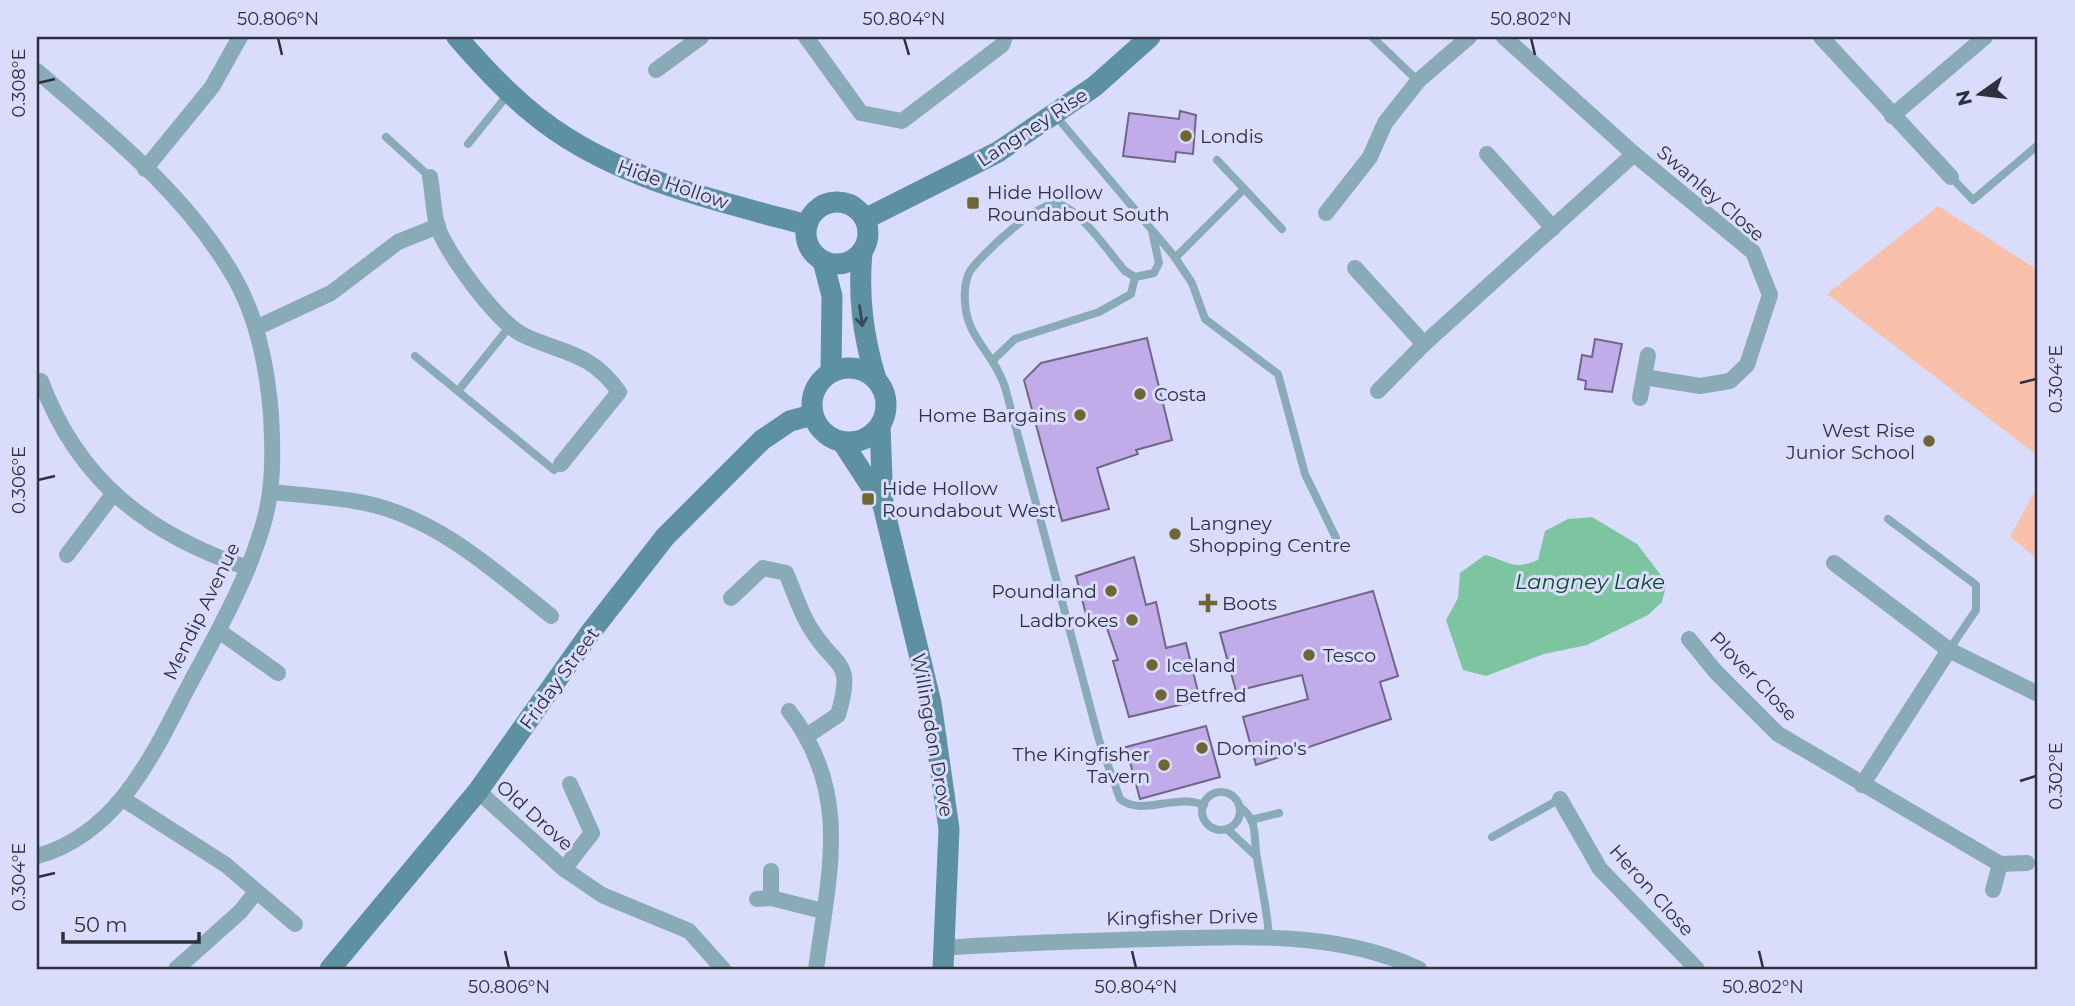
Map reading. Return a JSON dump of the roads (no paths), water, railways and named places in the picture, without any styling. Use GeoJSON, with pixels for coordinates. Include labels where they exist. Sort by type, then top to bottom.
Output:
{"type":"FeatureCollection","features":[{"type":"Feature","properties":{"kind":"main road","name":"Hide Hollow"},"geometry":{"type":"LineString","coordinates":[[457,37],[509,93],[565,138],[625,170],[693,194],[807,225]]}},
{"type":"Feature","properties":{"kind":"main road","name":"Langney Rise"},"geometry":{"type":"LineString","coordinates":[[865,219],[998,152],[1095,86],[1150,37]]}},
{"type":"Feature","properties":{"kind":"main road"},"geometry":{"type":"LineString","coordinates":[[831,372],[832,296],[823,261],[809,246],[807,225],[819,207],[840,202],[859,210],[865,219],[868,236],[862,252],[860,306],[865,344],[886,402],[880,426],[864,440],[843,443],[824,433],[812,415],[812,395],[823,377],[831,372],[855,368],[876,379]]}},
{"type":"Feature","properties":{"kind":"main road"},"geometry":{"type":"LineString","coordinates":[[823,261],[844,263],[862,252]]}},
{"type":"Feature","properties":{"kind":"main road","name":"Friday Street"},"geometry":{"type":"LineString","coordinates":[[330,969],[478,791],[590,633],[665,537],[762,440],[790,421],[812,415]]}},
{"type":"Feature","properties":{"kind":"main road","name":"Willingdon Drove"},"geometry":{"type":"LineString","coordinates":[[880,426],[883,505],[931,703],[949,829],[943,959]]}},
{"type":"Feature","properties":{"kind":"main road","name":"Willingdon Drove"},"geometry":{"type":"LineString","coordinates":[[843,443],[883,505]]}},
{"type":"Feature","properties":{"kind":"street"},"geometry":{"type":"LineString","coordinates":[[145,169],[212,87],[240,37]]}},
{"type":"Feature","properties":{"kind":"street"},"geometry":{"type":"LineString","coordinates":[[656,70],[701,37]]}},
{"type":"Feature","properties":{"kind":"street"},"geometry":{"type":"LineString","coordinates":[[806,37],[860,113],[902,121],[1002,45],[1005,37]]}},
{"type":"Feature","properties":{"kind":"street"},"geometry":{"type":"LineString","coordinates":[[1326,212],[1370,157],[1385,123],[1418,81],[1469,37]]}},
{"type":"Feature","properties":{"kind":"street","name":"Swanley Close"},"geometry":{"type":"LineString","coordinates":[[1504,37],[1634,154],[1753,252],[1770,295],[1747,365],[1730,381],[1700,386],[1644,377]]}},
{"type":"Feature","properties":{"kind":"street"},"geometry":{"type":"LineString","coordinates":[[1821,37],[1951,177]]}},
{"type":"Feature","properties":{"kind":"street"},"geometry":{"type":"LineString","coordinates":[[1892,116],[1985,37]]}},
{"type":"Feature","properties":{"kind":"street","name":"Mendip Avenue"},"geometry":{"type":"LineString","coordinates":[[37,71],[186,210],[235,278],[256,328],[268,385],[273,450],[270,492],[264,523],[248,568],[219,631],[160,743],[122,799],[94,827],[69,843],[37,856]]}},
{"type":"Feature","properties":{"kind":"street"},"geometry":{"type":"LineString","coordinates":[[1487,154],[1553,228]]}},
{"type":"Feature","properties":{"kind":"street"},"geometry":{"type":"LineString","coordinates":[[1378,391],[1424,344],[1634,154]]}},
{"type":"Feature","properties":{"kind":"street"},"geometry":{"type":"LineString","coordinates":[[430,177],[438,226],[483,301],[522,335],[595,364],[606,373],[619,391],[561,464]]}},
{"type":"Feature","properties":{"kind":"street"},"geometry":{"type":"LineString","coordinates":[[256,328],[331,293],[398,242],[438,226]]}},
{"type":"Feature","properties":{"kind":"street"},"geometry":{"type":"LineString","coordinates":[[1355,268],[1424,344]]}},
{"type":"Feature","properties":{"kind":"street"},"geometry":{"type":"LineString","coordinates":[[1640,398],[1648,355]]}},
{"type":"Feature","properties":{"kind":"street"},"geometry":{"type":"LineString","coordinates":[[41,381],[54,418],[90,471],[114,493],[167,533],[194,548],[248,568]]}},
{"type":"Feature","properties":{"kind":"street"},"geometry":{"type":"LineString","coordinates":[[270,492],[366,503],[429,527],[479,559],[551,616]]}},
{"type":"Feature","properties":{"kind":"street"},"geometry":{"type":"LineString","coordinates":[[67,555],[114,493]]}},
{"type":"Feature","properties":{"kind":"street"},"geometry":{"type":"LineString","coordinates":[[1834,563],[1949,650],[2038,694]]}},
{"type":"Feature","properties":{"kind":"street"},"geometry":{"type":"LineString","coordinates":[[731,598],[763,568],[786,573],[811,630],[843,665],[846,690],[838,715],[808,736]]}},
{"type":"Feature","properties":{"kind":"street"},"geometry":{"type":"LineString","coordinates":[[219,631],[278,673]]}},
{"type":"Feature","properties":{"kind":"street","name":"Plover Close"},"geometry":{"type":"LineString","coordinates":[[1689,639],[1715,671],[1778,734],[2000,864]]}},
{"type":"Feature","properties":{"kind":"street"},"geometry":{"type":"LineString","coordinates":[[1862,785],[1949,650]]}},
{"type":"Feature","properties":{"kind":"street"},"geometry":{"type":"LineString","coordinates":[[789,711],[808,736],[821,764],[832,814],[829,874],[816,969]]}},
{"type":"Feature","properties":{"kind":"street","name":"Old Drove"},"geometry":{"type":"LineString","coordinates":[[564,869],[592,833],[570,784]]}},
{"type":"Feature","properties":{"kind":"street","name":"Old Drove"},"geometry":{"type":"LineString","coordinates":[[478,791],[564,869],[603,895],[689,931],[723,969]]}},
{"type":"Feature","properties":{"kind":"street"},"geometry":{"type":"LineString","coordinates":[[122,799],[226,865],[295,924]]}},
{"type":"Feature","properties":{"kind":"street","name":"Heron Close"},"geometry":{"type":"LineString","coordinates":[[1560,799],[1600,869],[1697,969]]}},
{"type":"Feature","properties":{"kind":"street"},"geometry":{"type":"LineString","coordinates":[[1993,890],[2000,864],[2027,863]]}},
{"type":"Feature","properties":{"kind":"street"},"geometry":{"type":"LineString","coordinates":[[771,871],[764,898],[823,911]]}},
{"type":"Feature","properties":{"kind":"street"},"geometry":{"type":"LineString","coordinates":[[176,969],[240,912],[256,892]]}},
{"type":"Feature","properties":{"kind":"street","name":"Kingfisher Drive"},"geometry":{"type":"LineString","coordinates":[[943,959],[1032,942],[1269,936],[1357,949],[1419,969]]}},
{"type":"Feature","properties":{"kind":"lane"},"geometry":{"type":"LineString","coordinates":[[1372,37],[1418,81]]}},
{"type":"Feature","properties":{"kind":"lane"},"geometry":{"type":"LineString","coordinates":[[468,144],[509,93]]}},
{"type":"Feature","properties":{"kind":"lane"},"geometry":{"type":"LineString","coordinates":[[1055,115],[1175,258],[1192,283],[1205,319],[1278,374],[1305,474],[1336,538]]}},
{"type":"Feature","properties":{"kind":"lane"},"geometry":{"type":"LineString","coordinates":[[386,137],[430,177]]}},
{"type":"Feature","properties":{"kind":"lane"},"geometry":{"type":"LineString","coordinates":[[1951,177],[1973,200],[2038,145]]}},
{"type":"Feature","properties":{"kind":"lane"},"geometry":{"type":"LineString","coordinates":[[1217,160],[1282,229]]}},
{"type":"Feature","properties":{"kind":"lane"},"geometry":{"type":"LineString","coordinates":[[1175,258],[1244,190]]}},
{"type":"Feature","properties":{"kind":"lane"},"geometry":{"type":"LineString","coordinates":[[1152,230],[1159,263],[1154,273],[1135,277],[1125,271],[1074,212],[1056,204],[1035,211],[968,272],[964,291],[969,328],[993,360],[1005,387],[1099,740],[1120,799],[1135,807],[1189,799],[1204,805]]}},
{"type":"Feature","properties":{"kind":"lane"},"geometry":{"type":"LineString","coordinates":[[993,360],[1015,339],[1099,312],[1131,294],[1135,277]]}},
{"type":"Feature","properties":{"kind":"lane"},"geometry":{"type":"LineString","coordinates":[[458,391],[510,326]]}},
{"type":"Feature","properties":{"kind":"lane"},"geometry":{"type":"LineString","coordinates":[[415,356],[554,470],[561,464]]}},
{"type":"Feature","properties":{"kind":"lane"},"geometry":{"type":"LineString","coordinates":[[1888,519],[1976,585],[1976,610],[1949,650]]}},
{"type":"Feature","properties":{"kind":"lane"},"geometry":{"type":"LineString","coordinates":[[1240,807],[1238,820],[1227,829],[1216,830],[1206,822],[1204,805],[1211,796],[1222,793],[1233,796],[1251,820],[1257,834],[1256,856],[1266,894],[1269,936]]}},
{"type":"Feature","properties":{"kind":"lane"},"geometry":{"type":"LineString","coordinates":[[1492,837],[1560,799]]}},
{"type":"Feature","properties":{"kind":"lane"},"geometry":{"type":"LineString","coordinates":[[1251,820],[1279,813]]}},
{"type":"Feature","properties":{"kind":"lane"},"geometry":{"type":"LineString","coordinates":[[1227,829],[1256,856]]}},
{"type":"Feature","properties":{"kind":"water","name":"Langney Lake"},"geometry":{"type":"Polygon","coordinates":[[[1592,517],[1637,544],[1667,583],[1662,602],[1648,615],[1587,645],[1544,654],[1486,676],[1463,670],[1446,620],[1458,598],[1460,573],[1485,555],[1516,565],[1538,560],[1545,531],[1568,519],[1592,517]]]}},
{"type":"Feature","properties":{"kind":"place","name":"Londis"},"geometry":{"type":"Point","coordinates":[1186,136]}},
{"type":"Feature","properties":{"kind":"place","name":"Hide Hollow Roundabout South"},"geometry":{"type":"Point","coordinates":[973,203]}},
{"type":"Feature","properties":{"kind":"place","name":"Costa"},"geometry":{"type":"Point","coordinates":[1140,394]}},
{"type":"Feature","properties":{"kind":"place","name":"Home Bargains"},"geometry":{"type":"Point","coordinates":[1080,415]}},
{"type":"Feature","properties":{"kind":"place","name":"West Rise Junior School"},"geometry":{"type":"Point","coordinates":[1929,441]}},
{"type":"Feature","properties":{"kind":"place","name":"Hide Hollow Roundabout West"},"geometry":{"type":"Point","coordinates":[868,499]}},
{"type":"Feature","properties":{"kind":"place","name":"Langney Shopping Centre"},"geometry":{"type":"Point","coordinates":[1175,534]}},
{"type":"Feature","properties":{"kind":"place","name":"Poundland"},"geometry":{"type":"Point","coordinates":[1111,591]}},
{"type":"Feature","properties":{"kind":"place","name":"Boots"},"geometry":{"type":"Point","coordinates":[1208,603]}},
{"type":"Feature","properties":{"kind":"place","name":"Ladbrokes"},"geometry":{"type":"Point","coordinates":[1132,620]}},
{"type":"Feature","properties":{"kind":"place","name":"Tesco"},"geometry":{"type":"Point","coordinates":[1309,655]}},
{"type":"Feature","properties":{"kind":"place","name":"Iceland"},"geometry":{"type":"Point","coordinates":[1152,665]}},
{"type":"Feature","properties":{"kind":"place","name":"Betfred"},"geometry":{"type":"Point","coordinates":[1161,695]}},
{"type":"Feature","properties":{"kind":"place","name":"Domino's"},"geometry":{"type":"Point","coordinates":[1202,748]}},
{"type":"Feature","properties":{"kind":"place","name":"The Kingfisher Tavern"},"geometry":{"type":"Point","coordinates":[1164,765]}}]}
